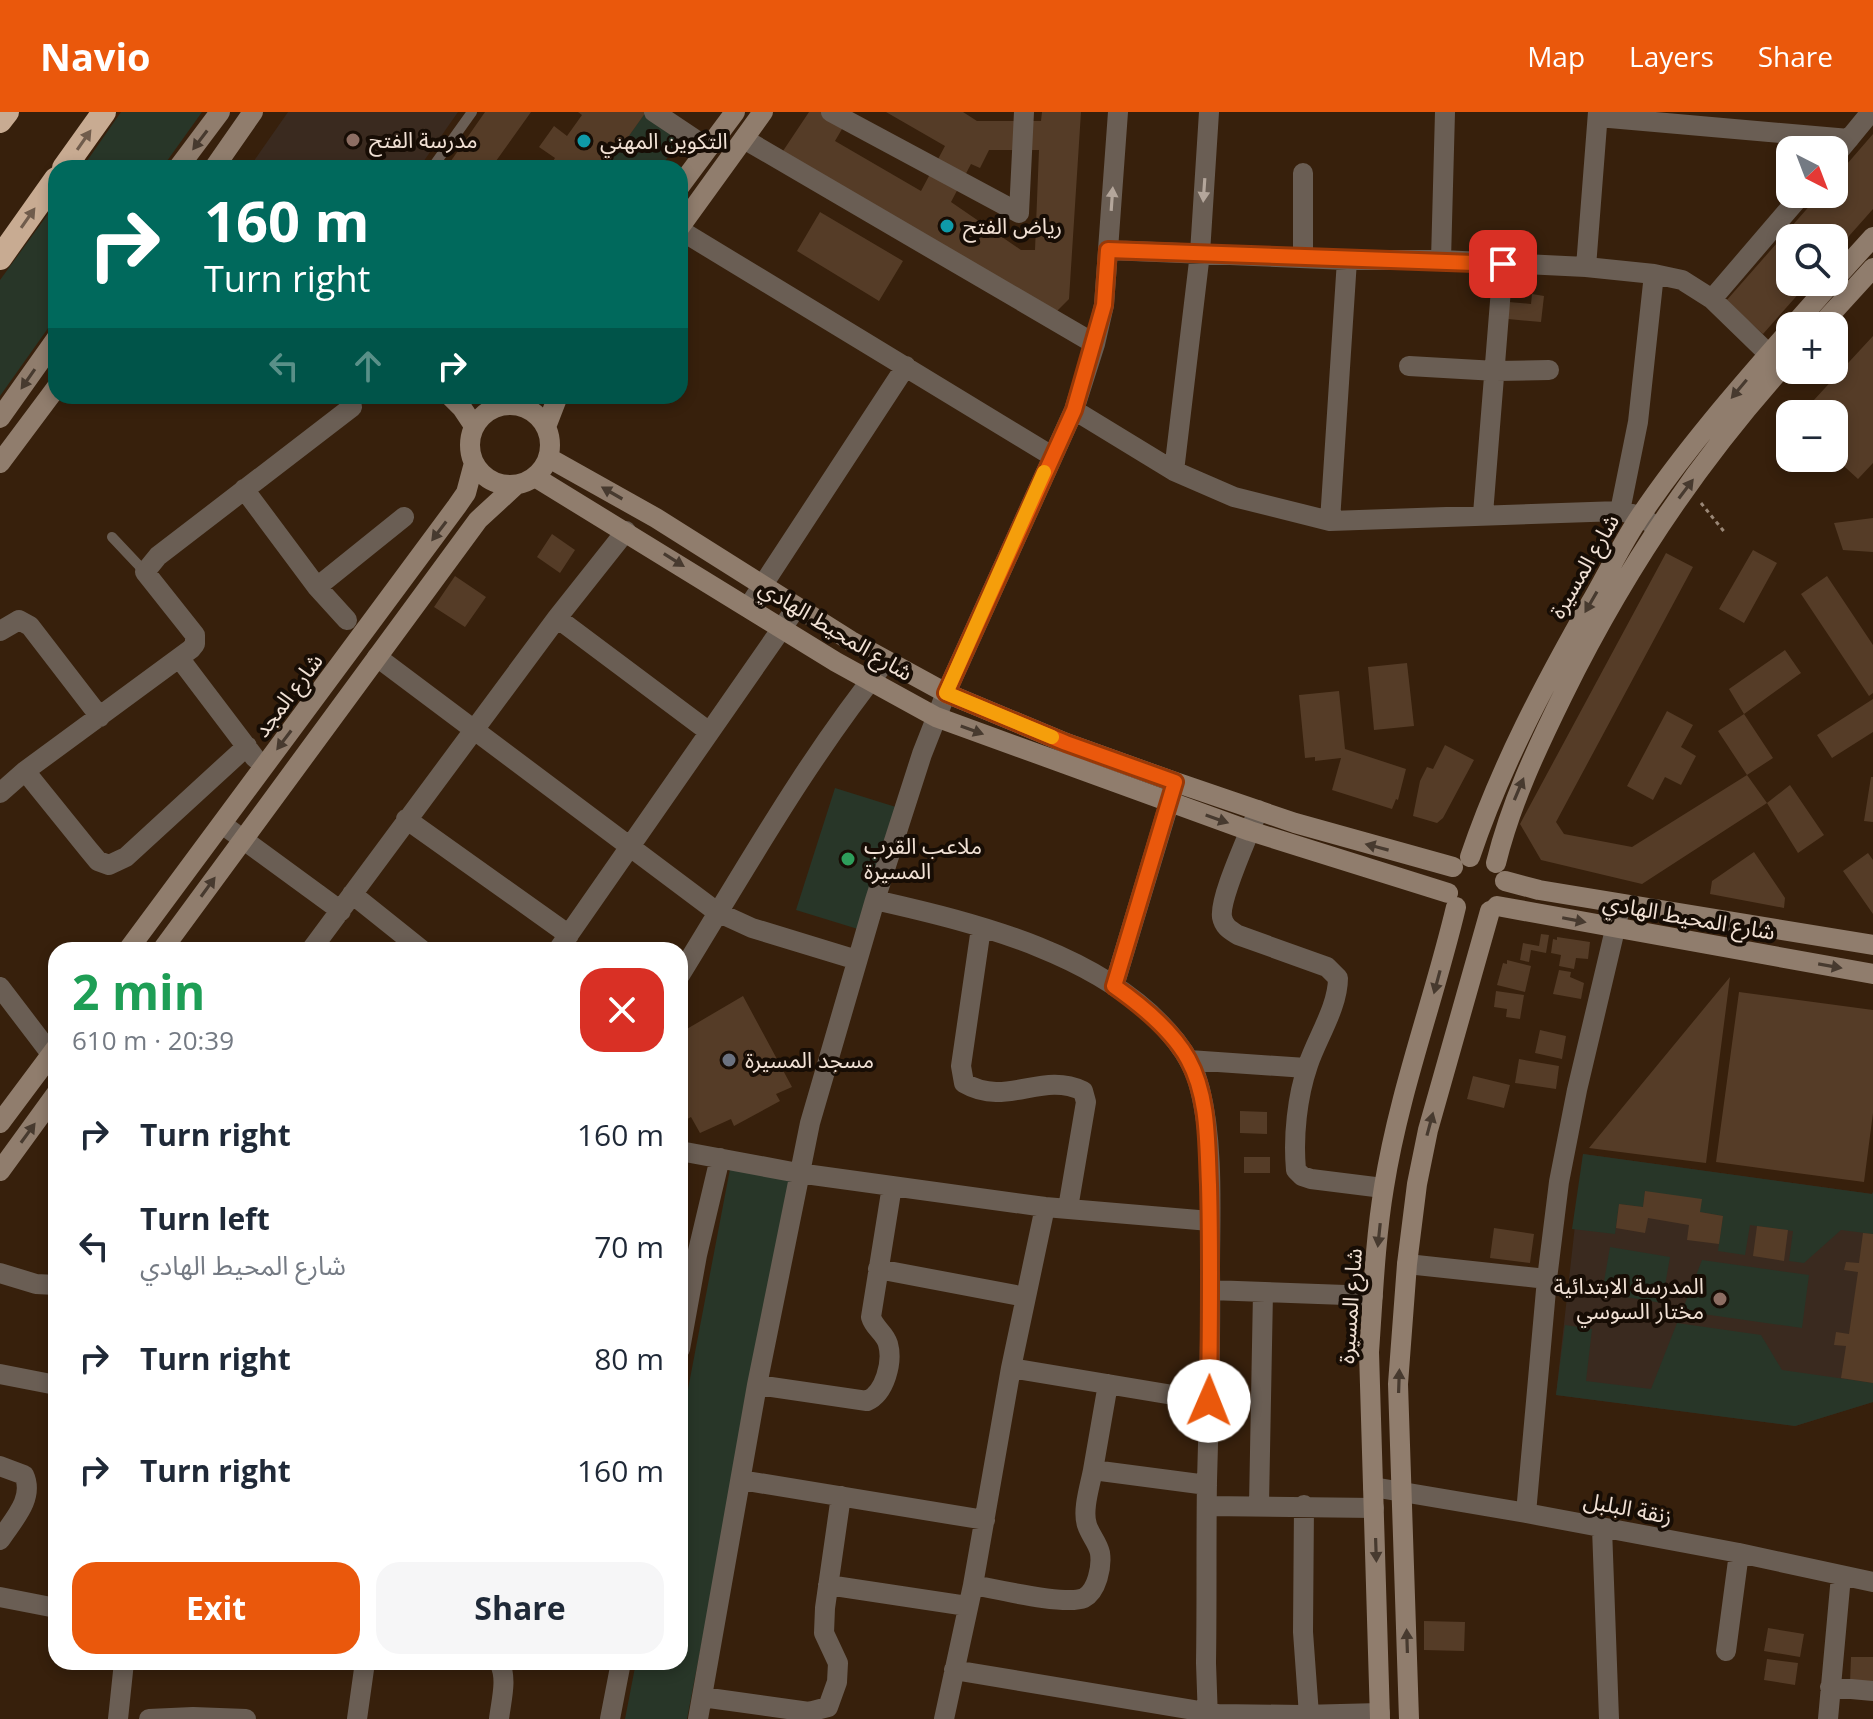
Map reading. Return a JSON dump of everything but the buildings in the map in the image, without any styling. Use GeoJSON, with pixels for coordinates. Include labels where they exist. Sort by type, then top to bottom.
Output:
{"type":"FeatureCollection","features":[{"type":"Feature","properties":{"kind":"highway"},"geometry":{"type":"LineString","coordinates":[[0,121],[7,112]]}},
{"type":"Feature","properties":{"kind":"highway"},"geometry":{"type":"LineString","coordinates":[[70,160],[104,112]]}},
{"type":"Feature","properties":{"kind":"highway"},"geometry":{"type":"LineString","coordinates":[[0,258],[48,190]]}},
{"type":"Feature","properties":{"kind":"street"},"geometry":{"type":"LineString","coordinates":[[184,160],[220,112]]}},
{"type":"Feature","properties":{"kind":"street"},"geometry":{"type":"LineString","coordinates":[[220,160],[253,112]]}},
{"type":"Feature","properties":{"kind":"street"},"geometry":{"type":"LineString","coordinates":[[654,112],[708,148]]}},
{"type":"Feature","properties":{"kind":"street"},"geometry":{"type":"LineString","coordinates":[[688,175],[735,112]]}},
{"type":"Feature","properties":{"kind":"street"},"geometry":{"type":"LineString","coordinates":[[688,217],[763,112]]}},
{"type":"Feature","properties":{"kind":"street"},"geometry":{"type":"LineString","coordinates":[[831,112],[1019,213],[1024,112]]}},
{"type":"Feature","properties":{"kind":"street"},"geometry":{"type":"LineString","coordinates":[[698,1719],[798,1173],[875,900],[936,717],[1074,410],[1095,344],[1104,305],[1118,112]]}},
{"type":"Feature","properties":{"kind":"street"},"geometry":{"type":"LineString","coordinates":[[1174,471],[1200,253],[1209,112]]}},
{"type":"Feature","properties":{"kind":"street"},"geometry":{"type":"LineString","coordinates":[[1441,260],[1445,112]]}},
{"type":"Feature","properties":{"kind":"street"},"geometry":{"type":"LineString","coordinates":[[1586,267],[1598,115],[1849,139],[1871,112]]}},
{"type":"Feature","properties":{"kind":"street"},"geometry":{"type":"LineString","coordinates":[[744,139],[1095,344]]}},
{"type":"Feature","properties":{"kind":"street"},"geometry":{"type":"LineString","coordinates":[[1303,173],[1303,257]]}},
{"type":"Feature","properties":{"kind":"street"},"geometry":{"type":"LineString","coordinates":[[1712,299],[1790,208]]}},
{"type":"Feature","properties":{"kind":"street"},"geometry":{"type":"LineString","coordinates":[[688,233],[1052,456]]}},
{"type":"Feature","properties":{"kind":"street","name":"شارع المسيرة"},"geometry":{"type":"LineString","coordinates":[[1848,264],[1873,237]]}},
{"type":"Feature","properties":{"kind":"street"},"geometry":{"type":"LineString","coordinates":[[1108,250],[1347,260],[1441,260],[1586,267],[1654,274],[1682,280],[1712,299],[1776,356]]}},
{"type":"Feature","properties":{"kind":"street"},"geometry":{"type":"LineString","coordinates":[[1330,521],[1347,260]]}},
{"type":"Feature","properties":{"kind":"street"},"geometry":{"type":"LineString","coordinates":[[1483,514],[1503,264]]}},
{"type":"Feature","properties":{"kind":"street"},"geometry":{"type":"LineString","coordinates":[[1833,312],[1873,268]]}},
{"type":"Feature","properties":{"kind":"street"},"geometry":{"type":"LineString","coordinates":[[1074,410],[1174,471],[1234,497],[1330,521],[1483,514],[1639,518],[1638,422],[1654,274]]}},
{"type":"Feature","properties":{"kind":"street","name":"شارع المسيرة"},"geometry":{"type":"LineString","coordinates":[[1806,312],[1820,296]]}},
{"type":"Feature","properties":{"kind":"street"},"geometry":{"type":"LineString","coordinates":[[0,418],[48,350]]}},
{"type":"Feature","properties":{"kind":"street","name":"شارع المسيرة"},"geometry":{"type":"LineString","coordinates":[[1462,862],[1518,738],[1639,518],[1694,444],[1776,364]]}},
{"type":"Feature","properties":{"kind":"street"},"geometry":{"type":"LineString","coordinates":[[749,606],[906,366]]}},
{"type":"Feature","properties":{"kind":"street"},"geometry":{"type":"LineString","coordinates":[[1409,366],[1496,371],[1549,370]]}},
{"type":"Feature","properties":{"kind":"street","name":"شارع المسيرة"},"geometry":{"type":"LineString","coordinates":[[1501,872],[1510,814],[1533,756],[1580,660],[1639,518],[1687,487],[1776,366]]}},
{"type":"Feature","properties":{"kind":"street"},"geometry":{"type":"LineString","coordinates":[[0,463],[48,399]]}},
{"type":"Feature","properties":{"kind":"street"},"geometry":{"type":"LineString","coordinates":[[458,404],[474,426]]}},
{"type":"Feature","properties":{"kind":"street"},"geometry":{"type":"LineString","coordinates":[[499,404],[474,426],[470,451],[474,463],[492,482],[516,485]]}},
{"type":"Feature","properties":{"kind":"street"},"geometry":{"type":"LineString","coordinates":[[168,942],[478,520],[516,485],[535,477],[549,458],[550,437],[546,427],[533,412],[513,404]]}},
{"type":"Feature","properties":{"kind":"street"},"geometry":{"type":"LineString","coordinates":[[546,427],[555,404]]}},
{"type":"Feature","properties":{"kind":"street"},"geometry":{"type":"LineString","coordinates":[[0,793],[25,771],[180,659],[195,644],[195,635],[145,572],[158,556],[352,407]]}},
{"type":"Feature","properties":{"kind":"street","name":"شارع المحيط الهادي"},"geometry":{"type":"LineString","coordinates":[[549,458],[656,518],[796,608],[946,693],[1066,743],[1258,810],[1369,845],[1462,862]]}},
{"type":"Feature","properties":{"kind":"street","name":"شارع المجد"},"geometry":{"type":"LineString","coordinates":[[134,942],[457,506],[466,493],[474,463]]}},
{"type":"Feature","properties":{"kind":"street","name":"شارع المحيط الهادي"},"geometry":{"type":"LineString","coordinates":[[535,477],[870,681],[936,717],[1250,831],[1452,900]]}},
{"type":"Feature","properties":{"kind":"street"},"geometry":{"type":"LineString","coordinates":[[244,489],[317,587],[347,620]]}},
{"type":"Feature","properties":{"kind":"street"},"geometry":{"type":"LineString","coordinates":[[317,587],[404,517]]}},
{"type":"Feature","properties":{"kind":"street"},"geometry":{"type":"LineString","coordinates":[[317,942],[557,618],[626,531]]}},
{"type":"Feature","properties":{"kind":"street"},"geometry":{"type":"LineString","coordinates":[[406,819],[563,942],[796,608]]}},
{"type":"Feature","properties":{"kind":"street"},"geometry":{"type":"LineString","coordinates":[[557,618],[708,731]]}},
{"type":"Feature","properties":{"kind":"street"},"geometry":{"type":"LineString","coordinates":[[0,631],[19,620],[30,626],[100,717]]}},
{"type":"Feature","properties":{"kind":"street"},"geometry":{"type":"LineString","coordinates":[[377,657],[717,912],[752,928],[857,960]]}},
{"type":"Feature","properties":{"kind":"street"},"geometry":{"type":"LineString","coordinates":[[180,659],[263,769]]}},
{"type":"Feature","properties":{"kind":"street"},"geometry":{"type":"LineString","coordinates":[[688,961],[780,811],[841,719],[886,661]]}},
{"type":"Feature","properties":{"kind":"street"},"geometry":{"type":"LineString","coordinates":[[25,771],[98,861],[109,865],[126,857],[247,746]]}},
{"type":"Feature","properties":{"kind":"street"},"geometry":{"type":"LineString","coordinates":[[1114,986],[1175,782]]}},
{"type":"Feature","properties":{"kind":"street"},"geometry":{"type":"LineString","coordinates":[[1258,810],[1222,909],[1222,919],[1227,928],[1238,935],[1327,967],[1338,978],[1333,1000],[1306,1068],[1296,1120],[1295,1160],[1299,1174],[1311,1179],[1383,1188]]}},
{"type":"Feature","properties":{"kind":"street"},"geometry":{"type":"LineString","coordinates":[[222,824],[410,942]]}},
{"type":"Feature","properties":{"kind":"street"},"geometry":{"type":"LineString","coordinates":[[1409,1719],[1398,1384],[1407,1264],[1417,1184],[1428,1130],[1494,909],[1503,897],[1501,872],[1484,857],[1462,862],[1447,880],[1452,900],[1472,914],[1494,909]]}},
{"type":"Feature","properties":{"kind":"street","name":"شارع المحيط الهادي"},"geometry":{"type":"LineString","coordinates":[[1501,872],[1539,890],[1873,945]]}},
{"type":"Feature","properties":{"kind":"street"},"geometry":{"type":"LineString","coordinates":[[875,900],[947,916],[1067,961],[1114,986],[1156,1021],[1189,1060],[1200,1087],[1206,1119],[1210,1221],[1208,1716]]}},
{"type":"Feature","properties":{"kind":"street","name":"شارع المسيرة"},"geometry":{"type":"LineString","coordinates":[[1380,1716],[1369,1352],[1373,1296],[1383,1188],[1452,900]]}},
{"type":"Feature","properties":{"kind":"street"},"geometry":{"type":"LineString","coordinates":[[1526,1513],[1559,1182],[1577,1090],[1621,904]]}},
{"type":"Feature","properties":{"kind":"street","name":"شارع المحيط الهادي"},"geometry":{"type":"LineString","coordinates":[[1494,909],[1873,974]]}},
{"type":"Feature","properties":{"kind":"street"},"geometry":{"type":"LineString","coordinates":[[981,928],[961,1066],[964,1083],[974,1089],[1002,1094],[1050,1083],[1068,1083],[1083,1091],[1086,1102],[1068,1208]]}},
{"type":"Feature","properties":{"kind":"street"},"geometry":{"type":"LineString","coordinates":[[0,987],[48,1045]]}},
{"type":"Feature","properties":{"kind":"street"},"geometry":{"type":"LineString","coordinates":[[0,1123],[48,1058]]}},
{"type":"Feature","properties":{"kind":"street"},"geometry":{"type":"LineString","coordinates":[[1189,1060],[1306,1068]]}},
{"type":"Feature","properties":{"kind":"street"},"geometry":{"type":"LineString","coordinates":[[0,1171],[48,1105]]}},
{"type":"Feature","properties":{"kind":"street"},"geometry":{"type":"LineString","coordinates":[[688,1152],[798,1173],[1045,1207],[1210,1221]]}},
{"type":"Feature","properties":{"kind":"street"},"geometry":{"type":"LineString","coordinates":[[689,1254],[720,1158]]}},
{"type":"Feature","properties":{"kind":"street"},"geometry":{"type":"LineString","coordinates":[[757,1385],[851,1400],[867,1401],[874,1397],[884,1381],[889,1346],[871,1317],[892,1186]]}},
{"type":"Feature","properties":{"kind":"street"},"geometry":{"type":"LineString","coordinates":[[944,1719],[973,1585],[1011,1368],[1045,1207]]}},
{"type":"Feature","properties":{"kind":"street"},"geometry":{"type":"LineString","coordinates":[[1407,1264],[1547,1279]]}},
{"type":"Feature","properties":{"kind":"street"},"geometry":{"type":"LineString","coordinates":[[878,1269],[1026,1297]]}},
{"type":"Feature","properties":{"kind":"street"},"geometry":{"type":"LineString","coordinates":[[0,1273],[48,1285]]}},
{"type":"Feature","properties":{"kind":"street"},"geometry":{"type":"LineString","coordinates":[[1210,1290],[1373,1296]]}},
{"type":"Feature","properties":{"kind":"street"},"geometry":{"type":"LineString","coordinates":[[1259,1505],[1263,1292]]}},
{"type":"Feature","properties":{"kind":"street"},"geometry":{"type":"LineString","coordinates":[[1011,1368],[1209,1401]]}},
{"type":"Feature","properties":{"kind":"street"},"geometry":{"type":"LineString","coordinates":[[0,1374],[48,1383]]}},
{"type":"Feature","properties":{"kind":"street"},"geometry":{"type":"LineString","coordinates":[[973,1585],[1061,1600],[1088,1596],[1095,1586],[1100,1551],[1086,1523],[1108,1384]]}},
{"type":"Feature","properties":{"kind":"street"},"geometry":{"type":"LineString","coordinates":[[0,1466],[24,1475],[27,1492],[20,1512],[0,1540]]}},
{"type":"Feature","properties":{"kind":"street","name":"زنقة البلبل"},"geometry":{"type":"LineString","coordinates":[[1093,1470],[1259,1505],[1304,1505],[1373,1498],[1401,1490],[1739,1553],[1873,1582]]}},
{"type":"Feature","properties":{"kind":"street"},"geometry":{"type":"LineString","coordinates":[[741,1480],[985,1520]]}},
{"type":"Feature","properties":{"kind":"street"},"geometry":{"type":"LineString","coordinates":[[702,1697],[809,1712],[828,1707],[837,1682],[838,1663],[824,1633],[841,1496]]}},
{"type":"Feature","properties":{"kind":"street"},"geometry":{"type":"LineString","coordinates":[[1304,1505],[1303,1632],[1309,1715]]}},
{"type":"Feature","properties":{"kind":"street"},"geometry":{"type":"LineString","coordinates":[[1602,1528],[1609,1719]]}},
{"type":"Feature","properties":{"kind":"street"},"geometry":{"type":"LineString","coordinates":[[1726,1651],[1739,1553]]}},
{"type":"Feature","properties":{"kind":"street"},"geometry":{"type":"LineString","coordinates":[[1828,1719],[1841,1576]]}},
{"type":"Feature","properties":{"kind":"street"},"geometry":{"type":"LineString","coordinates":[[828,1585],[967,1606]]}},
{"type":"Feature","properties":{"kind":"street"},"geometry":{"type":"LineString","coordinates":[[0,1597],[48,1606]]}},
{"type":"Feature","properties":{"kind":"street"},"geometry":{"type":"LineString","coordinates":[[118,1719],[123,1670]]}},
{"type":"Feature","properties":{"kind":"street"},"geometry":{"type":"LineString","coordinates":[[357,1719],[364,1670]]}},
{"type":"Feature","properties":{"kind":"street"},"geometry":{"type":"LineString","coordinates":[[499,1719],[503,1680],[501,1670]]}},
{"type":"Feature","properties":{"kind":"street"},"geometry":{"type":"LineString","coordinates":[[610,1719],[619,1670]]}},
{"type":"Feature","properties":{"kind":"street"},"geometry":{"type":"LineString","coordinates":[[954,1670],[1208,1716],[1380,1716]]}},
{"type":"Feature","properties":{"kind":"street"},"geometry":{"type":"LineString","coordinates":[[1830,1687],[1873,1691]]}},
{"type":"Feature","properties":{"kind":"street"},"geometry":{"type":"LineString","coordinates":[[149,1719],[246,1719]]}},
{"type":"Feature","properties":{"kind":"lane"},"geometry":{"type":"LineString","coordinates":[[438,160],[472,112]]}},
{"type":"Feature","properties":{"kind":"lane"},"geometry":{"type":"LineString","coordinates":[[112,537],[145,572]]}},
{"type":"Feature","properties":{"kind":"path"},"geometry":{"type":"LineString","coordinates":[[1687,487],[1726,534]]}},
{"type":"Feature","properties":{"kind":"shaded area","name":"مدرسة الفتح"},"geometry":{"type":"Polygon","coordinates":[[[288,112],[458,112],[425,160],[255,160],[288,112]]]}},
{"type":"Feature","properties":{"kind":"shaded area","name":"المدرسة الابتدائية مختار السوسي"},"geometry":{"type":"Polygon","coordinates":[[[1583,1154],[1873,1192],[1873,1402],[1795,1426],[1556,1395],[1583,1154]]]}},
{"type":"Feature","properties":{"kind":"green space"},"geometry":{"type":"Polygon","coordinates":[[[121,112],[202,112],[168,160],[88,160],[121,112]]]}},
{"type":"Feature","properties":{"kind":"green space"},"geometry":{"type":"Polygon","coordinates":[[[645,113],[682,138],[666,160],[612,160],[645,113]]]}},
{"type":"Feature","properties":{"kind":"green space"},"geometry":{"type":"Polygon","coordinates":[[[48,214],[48,328],[0,396],[0,280],[48,214]]]}},
{"type":"Feature","properties":{"kind":"green space","name":"ملاعب القرب المسيرة"},"geometry":{"type":"Polygon","coordinates":[[[835,788],[899,808],[861,930],[796,910],[835,788]]]}},
{"type":"Feature","properties":{"kind":"green space"},"geometry":{"type":"Polygon","coordinates":[[[1583,1154],[1873,1192],[1873,1234],[1841,1230],[1804,1263],[1789,1261],[1793,1231],[1750,1225],[1745,1255],[1718,1251],[1723,1216],[1700,1212],[1645,1191],[1643,1207],[1619,1204],[1615,1234],[1572,1229],[1583,1154]]]}},
{"type":"Feature","properties":{"kind":"green space"},"geometry":{"type":"Polygon","coordinates":[[[730,1169],[791,1181],[687,1719],[625,1719],[634,1670],[688,1670],[688,1389],[730,1169]]]}},
{"type":"Feature","properties":{"kind":"green space"},"geometry":{"type":"Polygon","coordinates":[[[1610,1247],[1670,1257],[1662,1303],[1602,1293],[1610,1247]]]}},
{"type":"Feature","properties":{"kind":"green space"},"geometry":{"type":"Polygon","coordinates":[[[1702,1260],[1809,1275],[1802,1328],[1682,1311],[1702,1260]]]}},
{"type":"Feature","properties":{"kind":"green space"},"geometry":{"type":"Polygon","coordinates":[[[1677,1323],[1761,1335],[1782,1370],[1873,1383],[1873,1402],[1795,1426],[1556,1395],[1565,1325],[1592,1329],[1586,1381],[1651,1389],[1677,1323]]]}},
{"type":"Feature","properties":{"kind":"slow traffic"},"geometry":{"type":"LineString","coordinates":[[1044,472],[946,693],[1052,737]]}},
{"type":"Feature","properties":{"kind":"place","name":"مدرسة الفتح"},"geometry":{"type":"Point","coordinates":[353,140]}},
{"type":"Feature","properties":{"kind":"place","name":"التكوين المهني"},"geometry":{"type":"Point","coordinates":[584,141]}},
{"type":"Feature","properties":{"kind":"place","name":"رياض الفتح"},"geometry":{"type":"Point","coordinates":[947,226]}},
{"type":"Feature","properties":{"kind":"place","name":"ملاعب القرب المسيرة"},"geometry":{"type":"Point","coordinates":[848,859]}},
{"type":"Feature","properties":{"kind":"place","name":"مسجد المسيرة"},"geometry":{"type":"Point","coordinates":[729,1060]}},
{"type":"Feature","properties":{"kind":"place","name":"المدرسة الابتدائية مختار السوسي"},"geometry":{"type":"Point","coordinates":[1720,1299]}},
{"type":"Feature","properties":{"kind":"route"},"geometry":{"type":"LineString","coordinates":[[1209,1401],[1209,1198],[1206,1119],[1200,1087],[1189,1060],[1175,1040],[1129,996],[1114,986],[1175,782],[1066,743],[946,693],[1074,410],[1104,305],[1108,250],[1503,264]]}}]}
